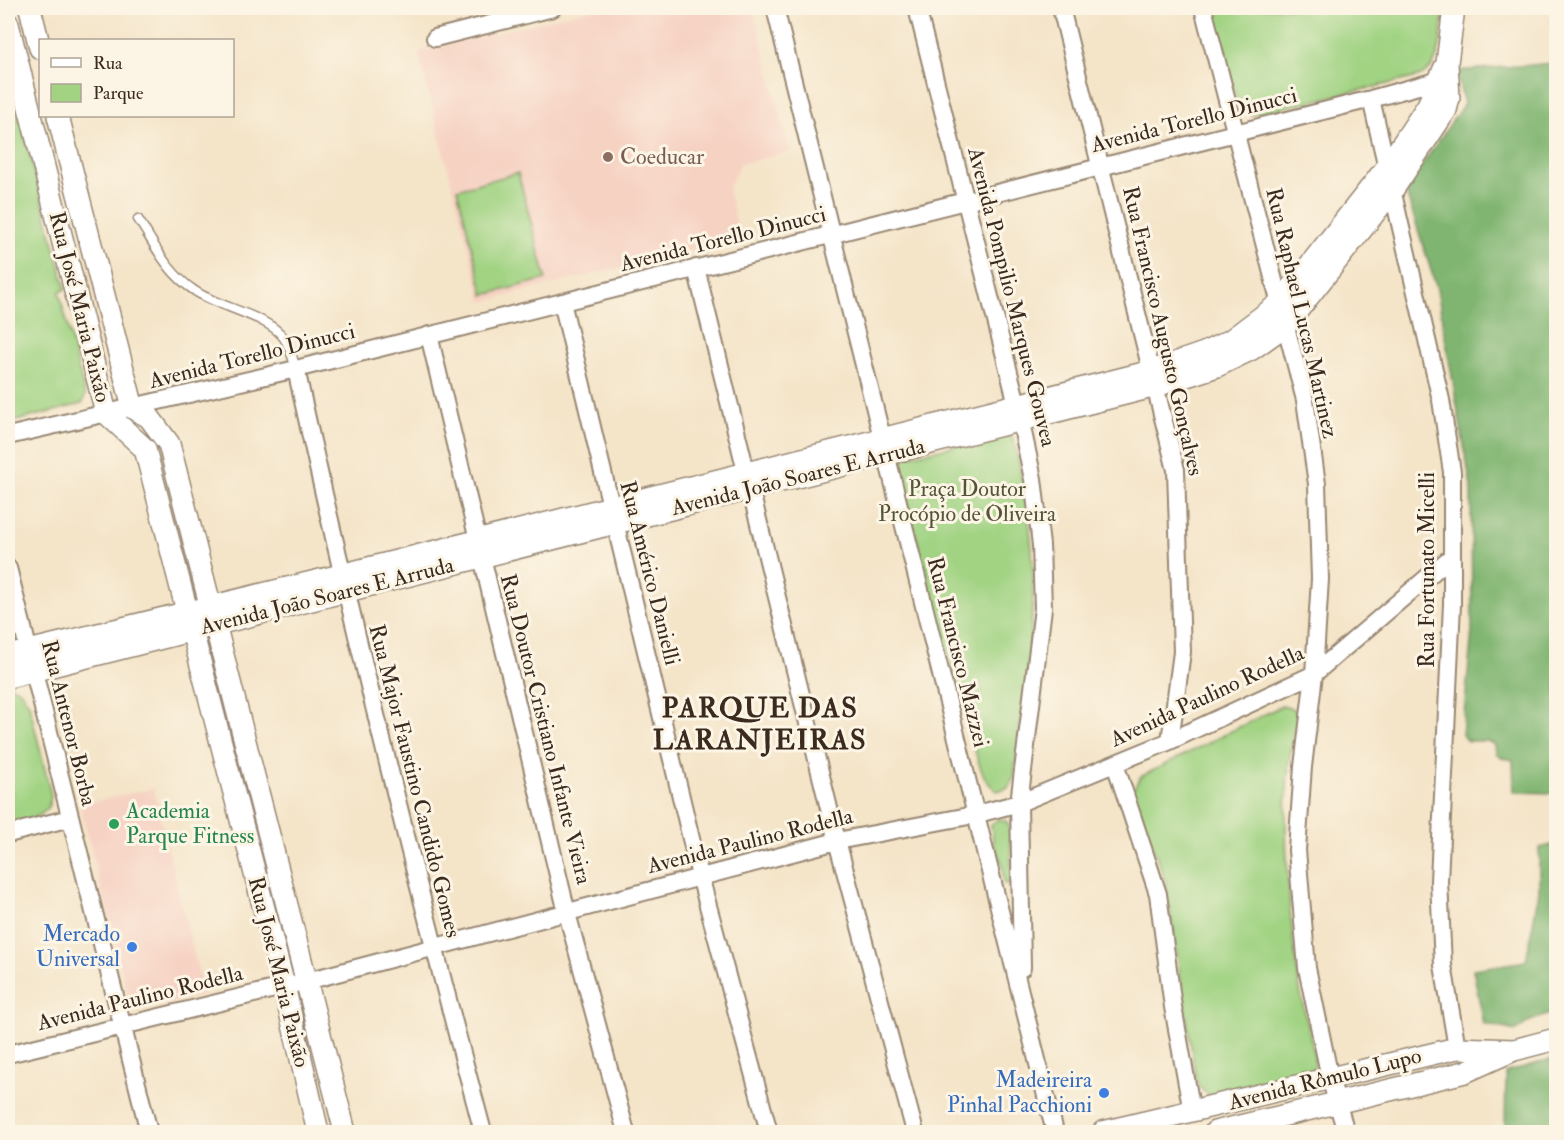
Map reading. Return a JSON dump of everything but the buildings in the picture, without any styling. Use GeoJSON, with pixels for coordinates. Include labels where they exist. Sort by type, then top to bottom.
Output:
{"type":"FeatureCollection","features":[{"type":"Feature","properties":{"kind":"street"},"geometry":{"type":"LineString","coordinates":[[30,8],[39,44]]}},
{"type":"Feature","properties":{"kind":"street"},"geometry":{"type":"LineString","coordinates":[[435,38],[553,8]]}},
{"type":"Feature","properties":{"kind":"street","name":"Rua Francisco Mazzei"},"geometry":{"type":"LineString","coordinates":[[774,8],[1055,1132]]}},
{"type":"Feature","properties":{"kind":"street","name":"Avenida Pompilio Marques Gouvea"},"geometry":{"type":"LineString","coordinates":[[917,8],[1019,412],[1033,479],[1041,546],[1043,608],[1018,803],[1022,995]]}},
{"type":"Feature","properties":{"kind":"street","name":"Rua Francisco Augusto Gonçalves"},"geometry":{"type":"LineString","coordinates":[[1061,8],[1176,470],[1181,561],[1182,652],[1170,741]]}},
{"type":"Feature","properties":{"kind":"street","name":"Rua Raphael Lucas Martinez"},"geometry":{"type":"LineString","coordinates":[[1203,8],[1305,400],[1317,484],[1320,579],[1314,674],[1303,767],[1297,850],[1306,968],[1330,1078],[1346,1132]]}},
{"type":"Feature","properties":{"kind":"street"},"geometry":{"type":"LineString","coordinates":[[1444,74],[1454,8]]}},
{"type":"Feature","properties":{"kind":"street","name":"Rua José Maria Paixão"},"geometry":{"type":"LineString","coordinates":[[8,24],[106,413],[145,449],[284,986],[318,1132]]}},
{"type":"Feature","properties":{"kind":"street","name":"Avenida Torello Dinucci"},"geometry":{"type":"LineString","coordinates":[[8,436],[296,369],[830,236],[1371,99],[1444,74]]}},
{"type":"Feature","properties":{"kind":"street","name":"Avenida João Soares E Arruda"},"geometry":{"type":"LineString","coordinates":[[1154,378],[1231,340],[1280,303],[1387,167],[1428,105],[1444,74]]}},
{"type":"Feature","properties":{"kind":"street","name":"Avenida João Soares E Arruda"},"geometry":{"type":"LineString","coordinates":[[8,677],[23,659],[344,584],[1154,378],[1217,366],[1252,349],[1286,325],[1392,191],[1446,110],[1444,74]]}},
{"type":"Feature","properties":{"kind":"street","name":"Rua Fortunato Micelli"},"geometry":{"type":"LineString","coordinates":[[1371,99],[1441,400],[1452,472],[1450,640],[1439,881],[1443,965],[1457,1048]]}},
{"type":"Feature","properties":{"kind":"street","name":"Rua José Maria Paixão"},"geometry":{"type":"LineString","coordinates":[[58,117],[133,408],[149,417],[169,444],[345,1132]]}},
{"type":"Feature","properties":{"kind":"street"},"geometry":{"type":"LineString","coordinates":[[696,268],[837,841],[915,1132]]}},
{"type":"Feature","properties":{"kind":"street","name":"Rua Américo Danielli"},"geometry":{"type":"LineString","coordinates":[[562,303],[700,876],[769,1132]]}},
{"type":"Feature","properties":{"kind":"street","name":"Rua Doutor Cristiano Infante Vieira"},"geometry":{"type":"LineString","coordinates":[[429,335],[567,912],[626,1132]]}},
{"type":"Feature","properties":{"kind":"street","name":"Rua Major Faustino Candido Gomes"},"geometry":{"type":"LineString","coordinates":[[296,369],[344,584],[433,948],[483,1132]]}},
{"type":"Feature","properties":{"kind":"street","name":"Avenida Paulino Rodella"},"geometry":{"type":"LineString","coordinates":[[8,1054],[122,1024],[307,981],[837,841],[1018,803],[1170,741],[1314,674],[1451,557]]}},
{"type":"Feature","properties":{"kind":"street","name":"Rua Antenor Borba"},"geometry":{"type":"LineString","coordinates":[[8,568],[23,659],[70,818],[149,1132]]}},
{"type":"Feature","properties":{"kind":"street"},"geometry":{"type":"LineString","coordinates":[[1115,764],[1158,894],[1173,1007],[1192,1112]]}},
{"type":"Feature","properties":{"kind":"street"},"geometry":{"type":"LineString","coordinates":[[8,834],[70,818]]}},
{"type":"Feature","properties":{"kind":"street","name":"Avenida Rômulo Lupo"},"geometry":{"type":"LineString","coordinates":[[1215,1132],[1465,1072],[1514,1050],[1557,1039]]}},
{"type":"Feature","properties":{"kind":"street","name":"Avenida Rômulo Lupo"},"geometry":{"type":"LineString","coordinates":[[1103,1132],[1457,1048],[1514,1050]]}},
{"type":"Feature","properties":{"kind":"lane"},"geometry":{"type":"LineString","coordinates":[[138,219],[173,273],[195,291],[271,327],[284,337],[296,369]]}},
{"type":"Feature","properties":{"kind":"shaded area","name":"Coeducar"},"geometry":{"type":"Polygon","coordinates":[[[596,8],[753,8],[790,152],[740,164],[728,189],[740,238],[482,302],[418,52],[596,8]]]}},
{"type":"Feature","properties":{"kind":"shaded area"},"geometry":{"type":"Polygon","coordinates":[[[153,788],[204,994],[132,1012],[80,805],[153,788]]]}},
{"type":"Feature","properties":{"kind":"green space"},"geometry":{"type":"Polygon","coordinates":[[[1213,8],[1443,8],[1440,47],[1433,65],[1418,77],[1251,115],[1239,103],[1234,91],[1213,8]]]}},
{"type":"Feature","properties":{"kind":"green space"},"geometry":{"type":"Polygon","coordinates":[[[1556,8],[1556,793],[1514,792],[1513,760],[1503,758],[1496,753],[1495,745],[1487,741],[1468,741],[1462,735],[1472,631],[1471,487],[1437,289],[1405,189],[1464,104],[1456,71],[1555,63],[1552,19],[1556,8]]]}},
{"type":"Feature","properties":{"kind":"green space"},"geometry":{"type":"Polygon","coordinates":[[[8,74],[66,289],[59,292],[85,395],[83,403],[8,423],[8,74]]]}},
{"type":"Feature","properties":{"kind":"green space"},"geometry":{"type":"Polygon","coordinates":[[[518,173],[546,279],[484,295],[457,189],[518,173]]]}},
{"type":"Feature","properties":{"kind":"green space","name":"Praça Doutor Procópio de Oliveira"},"geometry":{"type":"Polygon","coordinates":[[[1009,434],[1014,440],[1028,512],[1033,585],[1028,657],[1014,777],[1008,788],[997,791],[987,781],[978,762],[898,471],[904,457],[1009,434]]]}},
{"type":"Feature","properties":{"kind":"green space"},"geometry":{"type":"Polygon","coordinates":[[[8,685],[20,690],[29,704],[51,795],[50,803],[42,814],[30,820],[8,825],[8,685]]]}},
{"type":"Feature","properties":{"kind":"green space"},"geometry":{"type":"Polygon","coordinates":[[[1281,706],[1294,709],[1298,716],[1288,777],[1286,849],[1295,955],[1315,1065],[1310,1072],[1210,1096],[1200,1088],[1196,1079],[1166,882],[1132,792],[1140,777],[1281,706]]]}},
{"type":"Feature","properties":{"kind":"green space"},"geometry":{"type":"Polygon","coordinates":[[[998,819],[1006,821],[1011,830],[1011,883],[1004,884],[1002,863],[994,847],[991,825],[998,819]]]}},
{"type":"Feature","properties":{"kind":"green space"},"geometry":{"type":"Polygon","coordinates":[[[1556,844],[1556,1012],[1530,1021],[1516,1031],[1484,1024],[1473,969],[1526,961],[1539,891],[1539,848],[1556,844]]]}},
{"type":"Feature","properties":{"kind":"green space"},"geometry":{"type":"Polygon","coordinates":[[[1556,1058],[1556,1132],[1505,1132],[1506,1072],[1556,1058]]]}},
{"type":"Feature","properties":{"kind":"place","name":"Coeducar"},"geometry":{"type":"Point","coordinates":[608,157]}},
{"type":"Feature","properties":{"kind":"place","name":"Academia Parque Fitness"},"geometry":{"type":"Point","coordinates":[114,824]}},
{"type":"Feature","properties":{"kind":"place","name":"Mercado Universal"},"geometry":{"type":"Point","coordinates":[132,947]}},
{"type":"Feature","properties":{"kind":"place","name":"Madeireira Pinhal Pacchioni"},"geometry":{"type":"Point","coordinates":[1104,1093]}},
{"type":"Feature","properties":{"kind":"district","name":"PARQUE DAS LARANJEIRAS"},"geometry":{"type":"Point","coordinates":[760,724]}}]}
